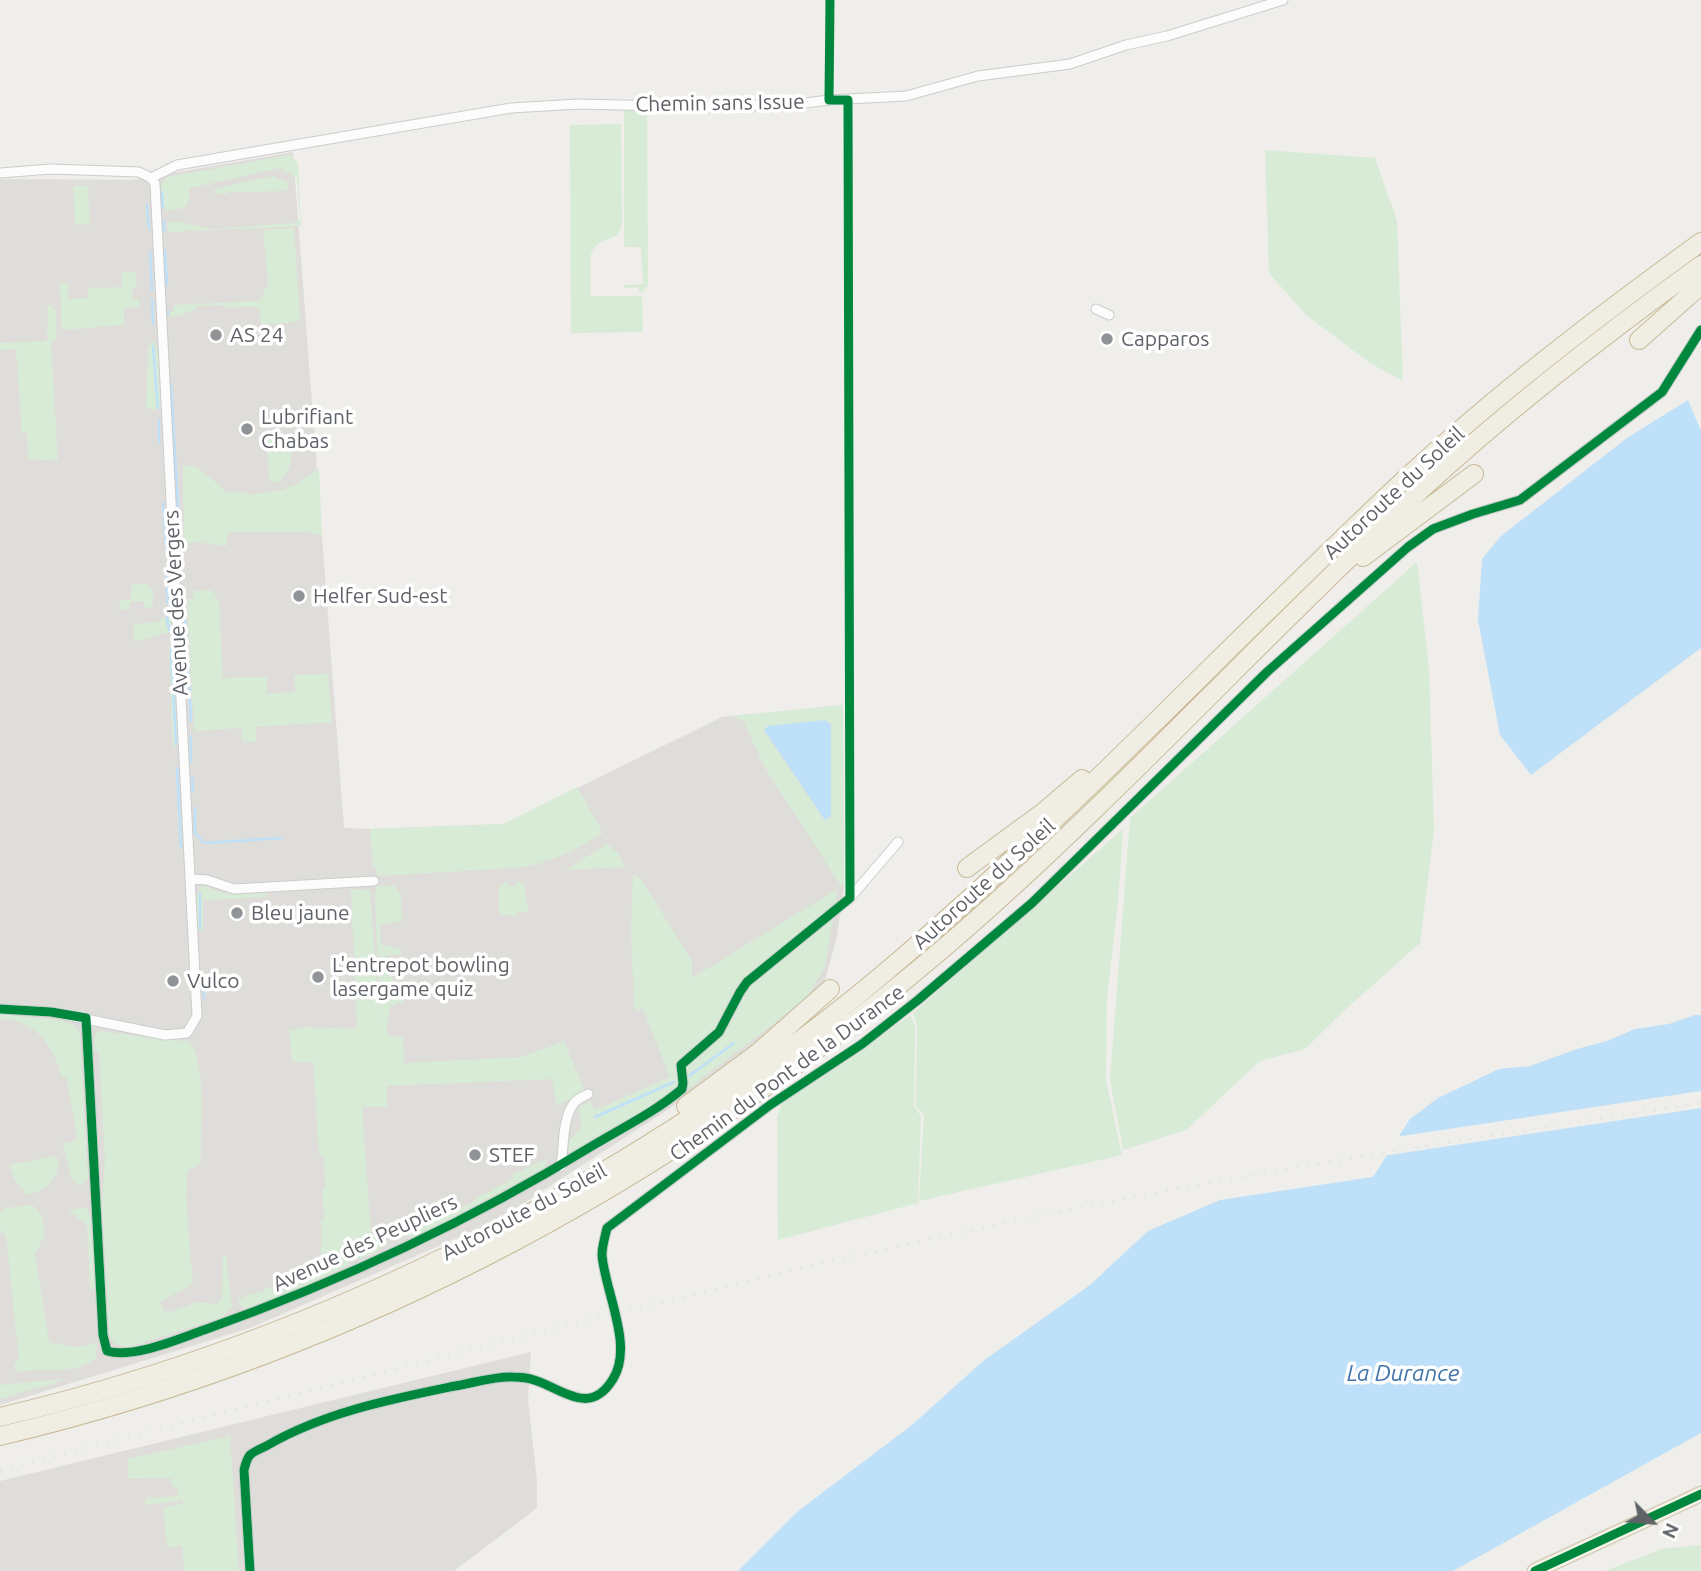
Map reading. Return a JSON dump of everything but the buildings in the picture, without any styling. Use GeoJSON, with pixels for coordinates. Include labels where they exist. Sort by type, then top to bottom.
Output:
{"type":"FeatureCollection","features":[{"type":"Feature","properties":{"kind":"highway","name":"Autoroute du Soleil"},"geometry":{"type":"LineString","coordinates":[[0,1417],[110,1387],[282,1328],[405,1275],[520,1218],[617,1163],[726,1093],[854,998],[945,921],[1046,829],[1408,476],[1526,375],[1701,242]]}},
{"type":"Feature","properties":{"kind":"highway","name":"Autoroute du Soleil"},"geometry":{"type":"LineString","coordinates":[[0,1436],[117,1404],[207,1375],[307,1338],[416,1291],[508,1246],[606,1192],[800,1064],[970,925],[1065,837],[1322,585],[1480,438],[1591,347],[1701,265]]}},
{"type":"Feature","properties":{"kind":"highway"},"geometry":{"type":"LineString","coordinates":[[1639,340],[1701,285]]}},
{"type":"Feature","properties":{"kind":"highway"},"geometry":{"type":"LineString","coordinates":[[1322,585],[1391,538],[1474,474]]}},
{"type":"Feature","properties":{"kind":"highway"},"geometry":{"type":"LineString","coordinates":[[967,868],[1042,813],[1177,701]]}},
{"type":"Feature","properties":{"kind":"highway"},"geometry":{"type":"LineString","coordinates":[[520,1218],[546,1196],[684,1107],[759,1052],[830,989]]}},
{"type":"Feature","properties":{"kind":"main road"},"geometry":{"type":"LineString","coordinates":[[1535,1571],[1701,1494]]}},
{"type":"Feature","properties":{"kind":"street","name":"Chemin sans Issue"},"geometry":{"type":"LineString","coordinates":[[151,178],[177,165],[511,108],[578,104],[708,107],[906,96],[978,76],[1070,64],[1283,0]]}},
{"type":"Feature","properties":{"kind":"street"},"geometry":{"type":"LineString","coordinates":[[0,173],[63,169],[139,172],[151,178]]}},
{"type":"Feature","properties":{"kind":"street","name":"Avenue des Vergers"},"geometry":{"type":"LineString","coordinates":[[86,1018],[165,1035],[187,1032],[197,1016],[155,184],[151,178]]}},
{"type":"Feature","properties":{"kind":"street"},"geometry":{"type":"LineString","coordinates":[[1096,309],[1109,315]]}},
{"type":"Feature","properties":{"kind":"street","name":"Chemin du Pont de la Durance"},"geometry":{"type":"LineString","coordinates":[[250,1571],[244,1470],[249,1456],[287,1434],[334,1416],[390,1400],[510,1376],[533,1379],[583,1399],[598,1395],[604,1390],[616,1374],[621,1357],[602,1251],[607,1228],[769,1105],[862,1044],[918,1000],[1032,903],[1267,672],[1408,547],[1433,529],[1520,500],[1662,392],[1701,330]]}},
{"type":"Feature","properties":{"kind":"street","name":"Avenue des Peupliers"},"geometry":{"type":"LineString","coordinates":[[86,1018],[103,1335],[107,1352],[120,1355],[252,1313],[396,1252],[561,1166],[631,1123],[682,1088],[681,1065],[719,1032],[747,982],[850,898],[898,842]]}},
{"type":"Feature","properties":{"kind":"street"},"geometry":{"type":"LineString","coordinates":[[191,879],[207,880],[234,889],[374,881]]}},
{"type":"Feature","properties":{"kind":"street"},"geometry":{"type":"LineString","coordinates":[[0,1009],[51,1012],[86,1018]]}},
{"type":"Feature","properties":{"kind":"street"},"geometry":{"type":"LineString","coordinates":[[561,1166],[566,1125],[571,1109],[575,1102],[588,1094]]}},
{"type":"Feature","properties":{"kind":"shaded area"},"geometry":{"type":"Polygon","coordinates":[[[293,152],[344,828],[504,824],[722,717],[843,705],[844,884],[837,937],[825,980],[812,1001],[669,1109],[496,1221],[250,1328],[0,1405],[0,179],[133,180],[293,152]]]}},
{"type":"Feature","properties":{"kind":"shaded area"},"geometry":{"type":"Polygon","coordinates":[[[531,1352],[528,1399],[537,1481],[537,1508],[454,1571],[0,1571],[0,1481],[531,1352]]]}},
{"type":"Feature","properties":{"kind":"green space"},"geometry":{"type":"Polygon","coordinates":[[[624,106],[647,106],[648,285],[643,292],[639,292],[639,287],[624,288],[624,285],[643,284],[641,249],[624,247],[624,106]]]}},
{"type":"Feature","properties":{"kind":"green space"},"geometry":{"type":"Polygon","coordinates":[[[621,124],[622,225],[618,235],[599,243],[591,252],[591,296],[642,296],[643,332],[571,333],[570,125],[621,124]]]}},
{"type":"Feature","properties":{"kind":"green space"},"geometry":{"type":"Polygon","coordinates":[[[1265,150],[1375,158],[1397,221],[1403,381],[1370,363],[1306,315],[1269,273],[1265,150]]]}},
{"type":"Feature","properties":{"kind":"green space"},"geometry":{"type":"Polygon","coordinates":[[[290,155],[298,163],[301,226],[168,232],[167,222],[213,229],[296,223],[300,219],[297,178],[280,168],[190,188],[189,200],[184,208],[166,211],[165,208],[159,209],[161,186],[167,177],[290,155]]]}},
{"type":"Feature","properties":{"kind":"green space"},"geometry":{"type":"Polygon","coordinates":[[[273,176],[288,183],[285,191],[211,193],[217,188],[273,176]]]}},
{"type":"Feature","properties":{"kind":"green space"},"geometry":{"type":"Polygon","coordinates":[[[73,186],[88,186],[90,224],[75,225],[73,186]]]}},
{"type":"Feature","properties":{"kind":"green space"},"geometry":{"type":"Polygon","coordinates":[[[294,228],[300,320],[261,324],[260,311],[253,306],[197,306],[197,309],[178,316],[167,314],[166,311],[174,311],[174,305],[260,301],[268,283],[263,230],[294,228]]]}},
{"type":"Feature","properties":{"kind":"green space"},"geometry":{"type":"Polygon","coordinates":[[[135,272],[137,287],[133,288],[132,299],[139,299],[139,307],[124,308],[124,325],[62,330],[60,283],[68,283],[69,299],[88,298],[88,288],[122,287],[122,273],[135,272]]]}},
{"type":"Feature","properties":{"kind":"green space"},"geometry":{"type":"Polygon","coordinates":[[[48,304],[56,310],[56,340],[51,341],[58,461],[28,459],[27,433],[22,433],[16,349],[0,350],[0,343],[47,341],[48,304]]]}},
{"type":"Feature","properties":{"kind":"green space"},"geometry":{"type":"Polygon","coordinates":[[[152,342],[155,342],[159,365],[161,404],[156,410],[146,408],[148,349],[152,342]]]}},
{"type":"Feature","properties":{"kind":"green space"},"geometry":{"type":"Polygon","coordinates":[[[281,436],[288,441],[291,459],[289,470],[276,483],[269,480],[267,437],[281,436]]]}},
{"type":"Feature","properties":{"kind":"green space"},"geometry":{"type":"Polygon","coordinates":[[[183,466],[196,466],[227,492],[249,495],[282,490],[295,485],[319,468],[322,535],[307,532],[232,532],[227,536],[227,546],[195,542],[184,544],[183,466]]]}},
{"type":"Feature","properties":{"kind":"green space"},"geometry":{"type":"Polygon","coordinates":[[[1417,562],[1429,668],[1434,830],[1420,943],[1305,1049],[1260,1061],[1186,1130],[1123,1150],[1110,1080],[1130,818],[1417,562]]]}},
{"type":"Feature","properties":{"kind":"green space"},"geometry":{"type":"Polygon","coordinates":[[[148,584],[149,588],[153,589],[151,607],[144,608],[144,601],[130,602],[130,610],[119,609],[120,601],[131,600],[131,585],[148,584]]]}},
{"type":"Feature","properties":{"kind":"green space"},"geometry":{"type":"Polygon","coordinates":[[[210,590],[219,601],[223,678],[267,677],[267,694],[295,692],[294,675],[328,674],[332,722],[256,727],[256,742],[242,741],[241,728],[194,731],[187,599],[192,599],[194,591],[210,590]]]}},
{"type":"Feature","properties":{"kind":"green space"},"geometry":{"type":"Polygon","coordinates":[[[170,617],[171,631],[134,641],[134,624],[158,622],[162,618],[170,617]]]}},
{"type":"Feature","properties":{"kind":"green space"},"geometry":{"type":"Polygon","coordinates":[[[169,645],[174,650],[178,745],[173,748],[169,645]]]}},
{"type":"Feature","properties":{"kind":"green space"},"geometry":{"type":"Polygon","coordinates":[[[843,705],[844,884],[841,886],[764,766],[744,722],[733,716],[843,705]],[[831,723],[764,730],[823,818],[831,816],[831,723]]]}},
{"type":"Feature","properties":{"kind":"green space"},"geometry":{"type":"Polygon","coordinates":[[[577,787],[603,833],[550,860],[514,868],[378,876],[376,867],[373,867],[370,829],[504,824],[577,787]]]}},
{"type":"Feature","properties":{"kind":"green space"},"geometry":{"type":"Polygon","coordinates":[[[1123,829],[1107,999],[1106,1080],[1122,1155],[919,1201],[924,1115],[916,1106],[917,1025],[913,1013],[1123,829]]]}},
{"type":"Feature","properties":{"kind":"green space"},"geometry":{"type":"Polygon","coordinates":[[[607,844],[617,852],[625,867],[566,870],[607,844]]]}},
{"type":"Feature","properties":{"kind":"green space"},"geometry":{"type":"Polygon","coordinates":[[[633,874],[641,879],[692,961],[692,978],[837,889],[835,907],[748,979],[717,1031],[682,1057],[677,1073],[680,1085],[676,1090],[569,1157],[568,1145],[581,1123],[578,1113],[580,1107],[590,1101],[595,1110],[670,1077],[643,1009],[636,1011],[634,1007],[631,930],[633,874]]]}},
{"type":"Feature","properties":{"kind":"green space"},"geometry":{"type":"Polygon","coordinates":[[[508,881],[508,886],[516,886],[516,881],[524,883],[528,912],[519,912],[516,916],[499,914],[499,887],[508,881]]]}},
{"type":"Feature","properties":{"kind":"green space"},"geometry":{"type":"Polygon","coordinates":[[[376,886],[395,886],[401,895],[402,921],[380,925],[381,945],[399,948],[402,955],[387,955],[389,976],[392,976],[393,981],[404,984],[404,1001],[390,1007],[386,1031],[388,1036],[403,1037],[404,1063],[522,1057],[564,1041],[585,1092],[556,1105],[552,1079],[387,1086],[387,1107],[362,1107],[371,1233],[381,1245],[376,1253],[353,1263],[352,1251],[335,1255],[337,1261],[339,1258],[350,1261],[349,1265],[292,1292],[244,1309],[236,1300],[298,1276],[325,1258],[321,1258],[324,1156],[319,1154],[313,1062],[292,1062],[289,1030],[306,1027],[357,1029],[351,889],[370,890],[380,1026],[376,886]]]}},
{"type":"Feature","properties":{"kind":"green space"},"geometry":{"type":"Polygon","coordinates":[[[201,887],[222,893],[266,893],[267,897],[203,900],[203,929],[197,930],[196,896],[201,887]]]}},
{"type":"Feature","properties":{"kind":"green space"},"geometry":{"type":"Polygon","coordinates":[[[833,920],[825,966],[807,998],[684,1092],[687,1085],[687,1063],[719,1037],[748,986],[833,920]]]}},
{"type":"Feature","properties":{"kind":"green space"},"geometry":{"type":"Polygon","coordinates":[[[0,1014],[59,1020],[73,1024],[80,1033],[88,1179],[80,1185],[72,1181],[63,1144],[77,1140],[66,1077],[62,1078],[54,1055],[42,1037],[24,1024],[0,1019],[0,1014]]]}},
{"type":"Feature","properties":{"kind":"green space"},"geometry":{"type":"Polygon","coordinates":[[[911,1015],[915,1027],[914,1106],[921,1116],[918,1203],[778,1240],[777,1117],[782,1102],[911,1015]]]}},
{"type":"Feature","properties":{"kind":"green space"},"geometry":{"type":"Polygon","coordinates":[[[100,1031],[189,1042],[195,1052],[202,1100],[201,1163],[187,1171],[186,1199],[193,1284],[160,1302],[165,1314],[197,1302],[216,1304],[222,1298],[223,1256],[226,1256],[232,1307],[223,1317],[126,1348],[114,1343],[109,1335],[102,1204],[105,1159],[99,1053],[94,1048],[95,1035],[100,1031]]]}},
{"type":"Feature","properties":{"kind":"green space"},"geometry":{"type":"Polygon","coordinates":[[[54,1156],[58,1158],[58,1165],[54,1178],[46,1187],[27,1195],[14,1178],[9,1165],[54,1156]]]}},
{"type":"Feature","properties":{"kind":"green space"},"geometry":{"type":"Polygon","coordinates":[[[549,1158],[544,1169],[414,1238],[405,1235],[473,1202],[513,1179],[512,1175],[549,1158]]]}},
{"type":"Feature","properties":{"kind":"green space"},"geometry":{"type":"Polygon","coordinates":[[[32,1205],[38,1210],[43,1221],[45,1235],[35,1254],[49,1342],[79,1347],[97,1341],[96,1358],[78,1367],[17,1372],[13,1365],[19,1360],[6,1235],[0,1230],[0,1212],[6,1208],[32,1205]]]}},
{"type":"Feature","properties":{"kind":"green space"},"geometry":{"type":"Polygon","coordinates":[[[87,1208],[91,1220],[95,1290],[90,1289],[87,1225],[68,1210],[87,1208]]]}},
{"type":"Feature","properties":{"kind":"green space"},"geometry":{"type":"Polygon","coordinates":[[[63,1379],[55,1383],[0,1399],[0,1385],[63,1379]]]}},
{"type":"Feature","properties":{"kind":"green space"},"geometry":{"type":"Polygon","coordinates":[[[230,1436],[239,1571],[184,1571],[182,1545],[167,1548],[163,1507],[182,1504],[183,1500],[144,1505],[147,1498],[177,1496],[177,1487],[172,1487],[171,1478],[128,1479],[128,1459],[230,1436]]]}},
{"type":"Feature","properties":{"kind":"green space"},"geometry":{"type":"Polygon","coordinates":[[[1701,1545],[1700,1571],[1605,1571],[1662,1549],[1701,1545]]]}},
{"type":"Feature","properties":{"kind":"water"},"geometry":{"type":"Polygon","coordinates":[[[1688,400],[1701,431],[1701,648],[1531,775],[1500,735],[1478,620],[1482,559],[1501,536],[1627,438],[1688,400]]]}},
{"type":"Feature","properties":{"kind":"water"},"geometry":{"type":"Polygon","coordinates":[[[825,720],[831,725],[831,816],[825,820],[764,730],[768,726],[825,720]]]}},
{"type":"Feature","properties":{"kind":"water","name":"La Durance"},"geometry":{"type":"Polygon","coordinates":[[[1701,1015],[1701,1433],[1453,1571],[738,1571],[797,1512],[912,1425],[983,1361],[1090,1285],[1148,1231],[1220,1200],[1373,1177],[1410,1119],[1438,1098],[1499,1069],[1530,1066],[1635,1029],[1669,1024],[1701,1015]]]}},
{"type":"Feature","properties":{"kind":"pier"},"geometry":{"type":"Polygon","coordinates":[[[1701,1091],[1701,1108],[1383,1156],[1395,1137],[1701,1091]]]}},
{"type":"Feature","properties":{"kind":"waterway"},"geometry":{"type":"LineString","coordinates":[[162,192],[163,207]]}},
{"type":"Feature","properties":{"kind":"waterway"},"geometry":{"type":"LineString","coordinates":[[147,205],[149,229]]}},
{"type":"Feature","properties":{"kind":"waterway"},"geometry":{"type":"LineString","coordinates":[[164,221],[164,231]]}},
{"type":"Feature","properties":{"kind":"waterway"},"geometry":{"type":"LineString","coordinates":[[165,250],[167,285]]}},
{"type":"Feature","properties":{"kind":"waterway"},"geometry":{"type":"LineString","coordinates":[[150,252],[152,290]]}},
{"type":"Feature","properties":{"kind":"waterway"},"geometry":{"type":"LineString","coordinates":[[152,299],[153,324]]}},
{"type":"Feature","properties":{"kind":"waterway"},"geometry":{"type":"LineString","coordinates":[[153,346],[158,408]]}},
{"type":"Feature","properties":{"kind":"waterway"},"geometry":{"type":"LineString","coordinates":[[171,384],[181,559]]}},
{"type":"Feature","properties":{"kind":"waterway"},"geometry":{"type":"LineString","coordinates":[[159,420],[159,442]]}},
{"type":"Feature","properties":{"kind":"waterway"},"geometry":{"type":"LineString","coordinates":[[163,503],[166,548]]}},
{"type":"Feature","properties":{"kind":"waterway"},"geometry":{"type":"LineString","coordinates":[[166,567],[168,604]]}},
{"type":"Feature","properties":{"kind":"waterway"},"geometry":{"type":"LineString","coordinates":[[184,601],[191,721]]}},
{"type":"Feature","properties":{"kind":"waterway"},"geometry":{"type":"LineString","coordinates":[[167,618],[169,630]]}},
{"type":"Feature","properties":{"kind":"waterway"},"geometry":{"type":"LineString","coordinates":[[171,649],[176,744]]}},
{"type":"Feature","properties":{"kind":"waterway"},"geometry":{"type":"LineString","coordinates":[[191,736],[191,761]]}},
{"type":"Feature","properties":{"kind":"waterway"},"geometry":{"type":"LineString","coordinates":[[177,768],[181,847]]}},
{"type":"Feature","properties":{"kind":"waterway"},"geometry":{"type":"LineString","coordinates":[[192,778],[193,792]]}},
{"type":"Feature","properties":{"kind":"waterway"},"geometry":{"type":"LineString","coordinates":[[195,808],[195,833],[204,843],[281,838]]}},
{"type":"Feature","properties":{"kind":"waterway"},"geometry":{"type":"LineString","coordinates":[[200,894],[200,929]]}},
{"type":"Feature","properties":{"kind":"waterway"},"geometry":{"type":"LineString","coordinates":[[203,975],[204,998]]}},
{"type":"Feature","properties":{"kind":"waterway"},"geometry":{"type":"LineString","coordinates":[[689,1076],[734,1043]]}},
{"type":"Feature","properties":{"kind":"waterway"},"geometry":{"type":"LineString","coordinates":[[595,1117],[674,1082]]}},
{"type":"Feature","properties":{"kind":"railway"},"geometry":{"type":"LineString","coordinates":[[0,1470],[615,1313],[986,1227],[1253,1175],[1701,1103]]}},
{"type":"Feature","properties":{"kind":"cycle path"},"geometry":{"type":"LineString","coordinates":[[0,1009],[51,1012],[86,1018],[103,1335],[107,1351],[129,1352],[169,1343],[254,1311],[403,1248],[499,1200],[650,1112],[682,1089],[681,1065],[719,1032],[747,982],[850,898],[848,100],[829,100],[830,0]]}},
{"type":"Feature","properties":{"kind":"cycle path"},"geometry":{"type":"LineString","coordinates":[[250,1571],[245,1466],[252,1454],[290,1434],[359,1408],[484,1380],[516,1377],[529,1379],[566,1394],[586,1398],[604,1390],[619,1366],[621,1351],[620,1335],[602,1255],[607,1228],[770,1105],[862,1044],[918,1000],[1032,903],[1267,672],[1408,547],[1433,529],[1520,500],[1662,392],[1701,330]]}},
{"type":"Feature","properties":{"kind":"cycle path"},"geometry":{"type":"LineString","coordinates":[[1535,1571],[1701,1494]]}},
{"type":"Feature","properties":{"kind":"place","name":"AS 24"},"geometry":{"type":"Point","coordinates":[216,335]}},
{"type":"Feature","properties":{"kind":"place","name":"Capparos"},"geometry":{"type":"Point","coordinates":[1107,339]}},
{"type":"Feature","properties":{"kind":"place","name":"Lubrifiant Chabas"},"geometry":{"type":"Point","coordinates":[247,429]}},
{"type":"Feature","properties":{"kind":"place","name":"Helfer Sud-est"},"geometry":{"type":"Point","coordinates":[299,596]}},
{"type":"Feature","properties":{"kind":"place","name":"Bleu jaune"},"geometry":{"type":"Point","coordinates":[237,913]}},
{"type":"Feature","properties":{"kind":"place","name":"L'entrepot bowling lasergame quiz"},"geometry":{"type":"Point","coordinates":[318,977]}},
{"type":"Feature","properties":{"kind":"place","name":"Vulco"},"geometry":{"type":"Point","coordinates":[173,981]}},
{"type":"Feature","properties":{"kind":"place","name":"STEF"},"geometry":{"type":"Point","coordinates":[475,1155]}}]}
